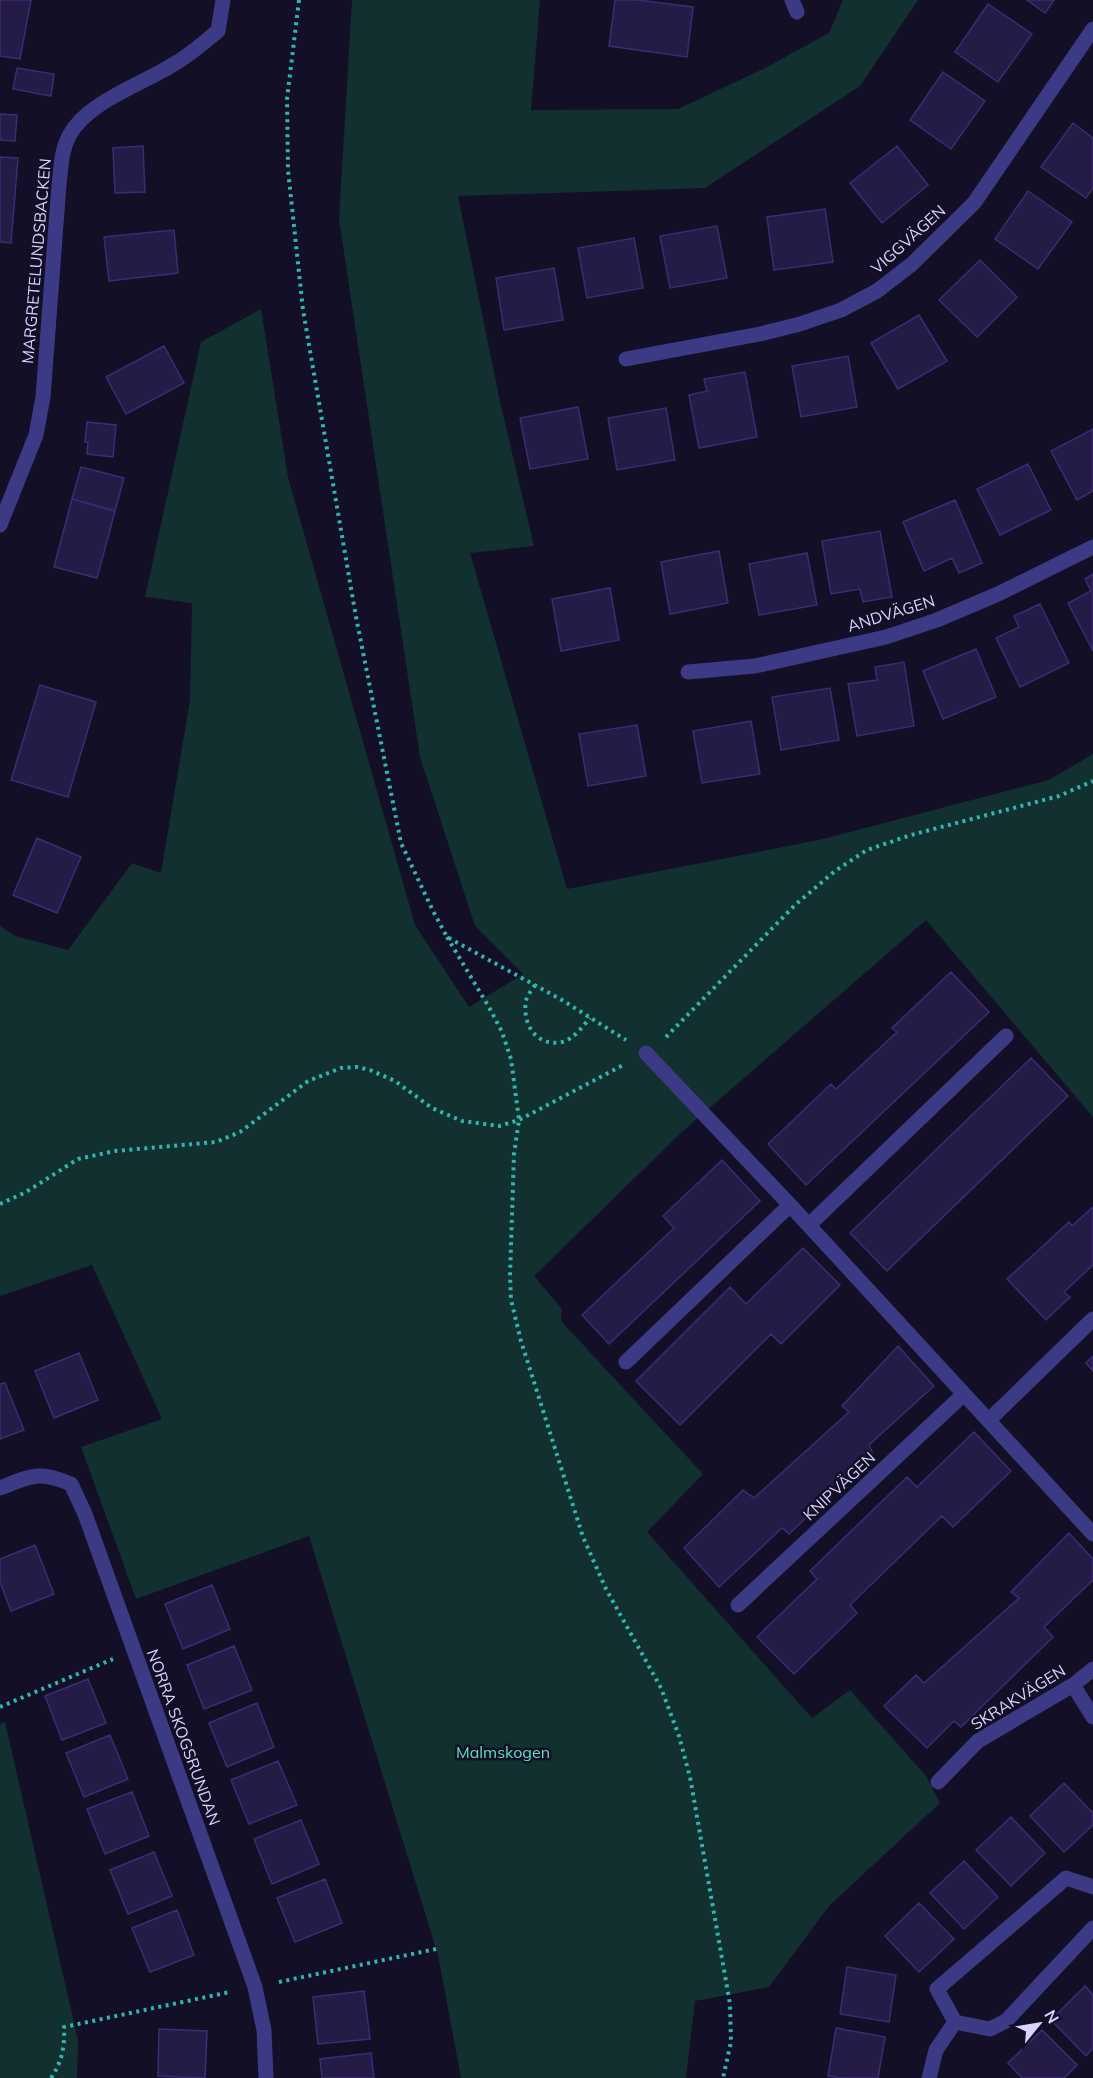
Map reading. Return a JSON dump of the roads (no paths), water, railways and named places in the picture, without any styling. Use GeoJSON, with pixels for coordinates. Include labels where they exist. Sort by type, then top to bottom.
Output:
{"type":"FeatureCollection","features":[{"type":"Feature","properties":{"kind":"street","name":"MARGRETELUNDSBACKEN"},"geometry":{"type":"LineString","coordinates":[[0,525],[36,435],[43,397],[59,185],[63,153],[70,134],[81,120],[105,102],[175,64],[218,31],[223,0]]}},
{"type":"Feature","properties":{"kind":"street","name":"VIGGVÄGEN"},"geometry":{"type":"LineString","coordinates":[[626,359],[760,334],[800,324],[841,310],[877,291],[912,264],[974,203],[1093,29]]}},
{"type":"Feature","properties":{"kind":"street","name":"ANDVÄGEN"},"geometry":{"type":"LineString","coordinates":[[688,672],[755,666],[886,637],[937,620],[998,594],[1093,547]]}},
{"type":"Feature","properties":{"kind":"street"},"geometry":{"type":"LineString","coordinates":[[809,1226],[1006,1036]]}},
{"type":"Feature","properties":{"kind":"street"},"geometry":{"type":"LineString","coordinates":[[646,1053],[790,1205],[1093,1534]]}},
{"type":"Feature","properties":{"kind":"street"},"geometry":{"type":"LineString","coordinates":[[626,1362],[790,1205]]}},
{"type":"Feature","properties":{"kind":"street"},"geometry":{"type":"LineString","coordinates":[[989,1420],[1093,1319]]}},
{"type":"Feature","properties":{"kind":"street","name":"KNIPVÄGEN"},"geometry":{"type":"LineString","coordinates":[[738,1605],[964,1394]]}},
{"type":"Feature","properties":{"kind":"street","name":"NORRA SKOGSRUNDAN"},"geometry":{"type":"LineString","coordinates":[[0,1488],[34,1475],[55,1477],[71,1484],[85,1514],[255,1987],[264,2030],[266,2078]]}},
{"type":"Feature","properties":{"kind":"street","name":"SKRAKVÄGEN"},"geometry":{"type":"LineString","coordinates":[[938,1782],[978,1741],[1073,1685],[1093,1669]]}},
{"type":"Feature","properties":{"kind":"street"},"geometry":{"type":"LineString","coordinates":[[1073,1685],[1093,1717]]}},
{"type":"Feature","properties":{"kind":"street"},"geometry":{"type":"LineString","coordinates":[[1093,1887],[1066,1878],[937,1989],[956,2022],[990,2029],[1006,2021],[1093,1928]]}},
{"type":"Feature","properties":{"kind":"street"},"geometry":{"type":"LineString","coordinates":[[929,2078],[936,2050],[956,2022]]}},
{"type":"Feature","properties":{"kind":"park label","name":"Malmskogen"},"geometry":{"type":"Point","coordinates":[503,1752]}}]}
